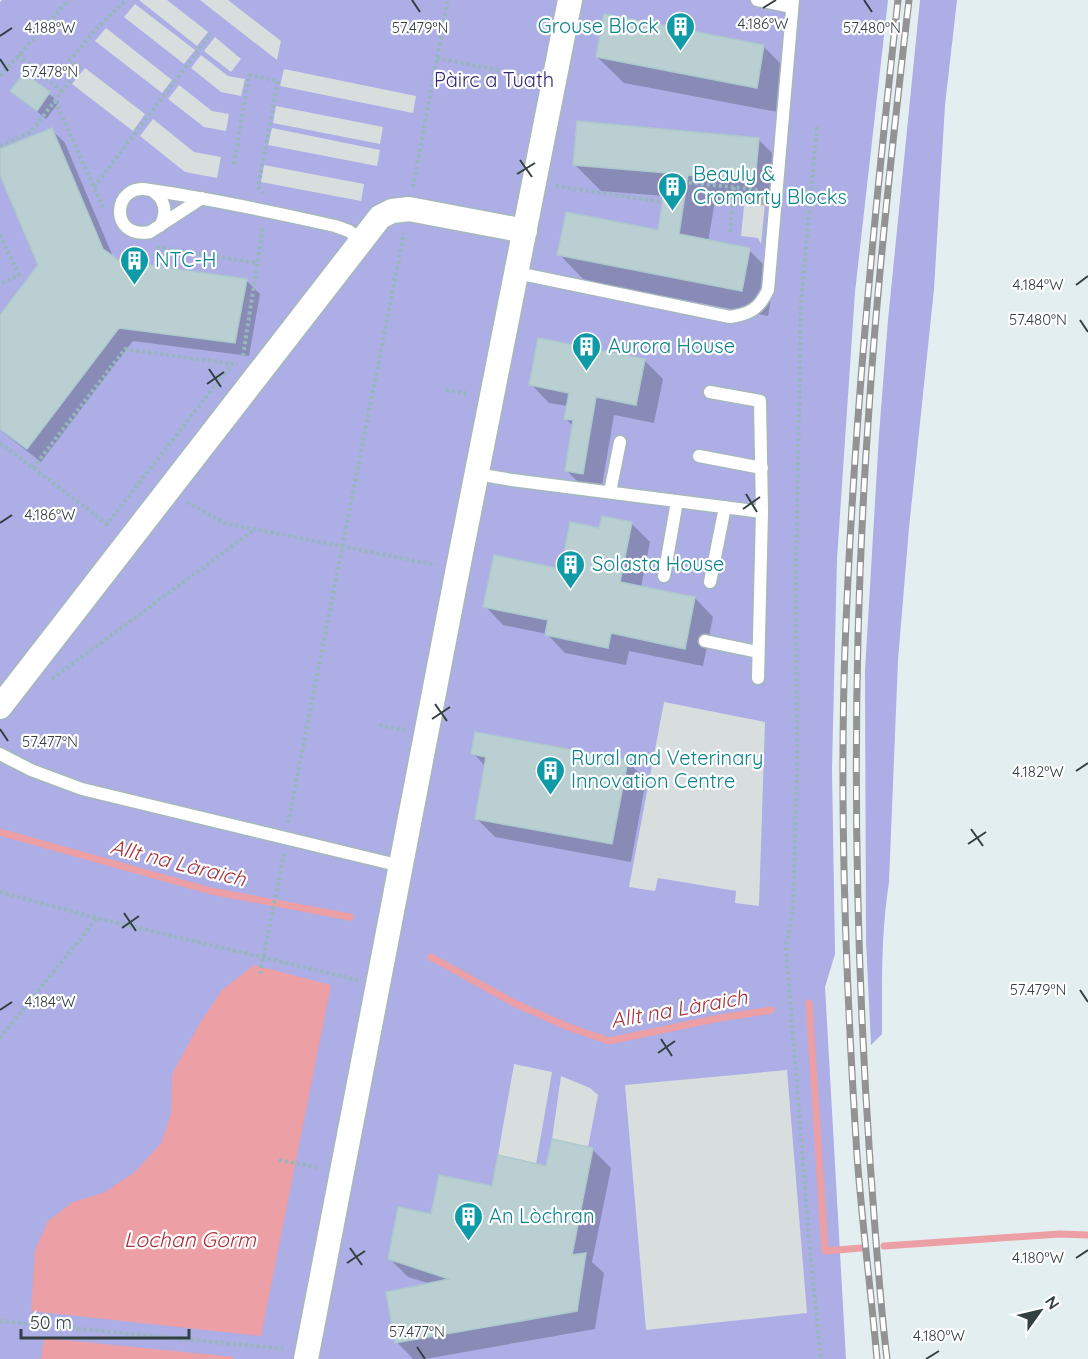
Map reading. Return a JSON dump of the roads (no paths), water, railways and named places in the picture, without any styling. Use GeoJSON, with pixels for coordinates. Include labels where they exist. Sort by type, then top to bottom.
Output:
{"type":"FeatureCollection","features":[{"type":"Feature","properties":{"kind":"street"},"geometry":{"type":"LineString","coordinates":[[307,1355],[570,0]]}},
{"type":"Feature","properties":{"kind":"street"},"geometry":{"type":"LineString","coordinates":[[0,707],[380,217],[392,210],[409,209],[525,231]]}},
{"type":"Feature","properties":{"kind":"lane"},"geometry":{"type":"LineString","coordinates":[[517,273],[730,317],[745,315],[763,300],[768,290],[792,4],[757,0]]}},
{"type":"Feature","properties":{"kind":"lane"},"geometry":{"type":"LineString","coordinates":[[202,198],[150,232],[136,233],[129,230],[121,219],[120,207],[127,194],[140,188],[202,198],[335,226],[349,231],[362,241]]}},
{"type":"Feature","properties":{"kind":"lane"},"geometry":{"type":"LineString","coordinates":[[150,190],[157,193],[164,205],[164,219],[159,227]]}},
{"type":"Feature","properties":{"kind":"lane"},"geometry":{"type":"LineString","coordinates":[[710,392],[760,400],[762,512],[758,678]]}},
{"type":"Feature","properties":{"kind":"lane"},"geometry":{"type":"LineString","coordinates":[[609,492],[620,442]]}},
{"type":"Feature","properties":{"kind":"lane"},"geometry":{"type":"LineString","coordinates":[[699,456],[762,468]]}},
{"type":"Feature","properties":{"kind":"lane"},"geometry":{"type":"LineString","coordinates":[[477,474],[762,512]]}},
{"type":"Feature","properties":{"kind":"lane"},"geometry":{"type":"LineString","coordinates":[[664,576],[677,501]]}},
{"type":"Feature","properties":{"kind":"lane"},"geometry":{"type":"LineString","coordinates":[[710,582],[725,507]]}},
{"type":"Feature","properties":{"kind":"lane"},"geometry":{"type":"LineString","coordinates":[[705,641],[758,652]]}},
{"type":"Feature","properties":{"kind":"lane"},"geometry":{"type":"LineString","coordinates":[[0,754],[31,770],[82,789],[401,866]]}},
{"type":"Feature","properties":{"kind":"water","name":"Lochan Gorm"},"geometry":{"type":"Polygon","coordinates":[[[254,965],[331,985],[261,1336],[31,1311],[35,1250],[48,1221],[73,1202],[103,1193],[135,1172],[161,1143],[171,1114],[172,1074],[200,1023],[222,990],[254,965]]]}},
{"type":"Feature","properties":{"kind":"water"},"geometry":{"type":"Polygon","coordinates":[[[44,1338],[234,1357],[233,1359],[41,1359],[44,1338]]]}},
{"type":"Feature","properties":{"kind":"waterway","name":"Allt na Làraich"},"geometry":{"type":"LineString","coordinates":[[0,832],[211,891],[350,917]]}},
{"type":"Feature","properties":{"kind":"waterway","name":"Allt na Làraich"},"geometry":{"type":"LineString","coordinates":[[431,957],[514,1003],[566,1026],[609,1041],[714,1019],[771,1010]]}},
{"type":"Feature","properties":{"kind":"waterway","name":"Allt na Làraich"},"geometry":{"type":"LineString","coordinates":[[809,1003],[825,1251],[861,1248]]}},
{"type":"Feature","properties":{"kind":"waterway"},"geometry":{"type":"LineString","coordinates":[[884,1246],[1060,1234],[1088,1235]]}},
{"type":"Feature","properties":{"kind":"railway"},"geometry":{"type":"LineString","coordinates":[[877,1359],[859,1180],[853,1092],[843,838],[843,711],[859,405],[898,0]]}},
{"type":"Feature","properties":{"kind":"railway"},"geometry":{"type":"LineString","coordinates":[[887,1359],[877,1260],[864,1067],[857,879],[857,691],[863,503],[873,358],[886,204],[909,0]]}},
{"type":"Feature","properties":{"kind":"place","name":"Grouse Block"},"geometry":{"type":"Point","coordinates":[680,52]}},
{"type":"Feature","properties":{"kind":"place","name":"Beauly & Cromarty Blocks"},"geometry":{"type":"Point","coordinates":[672,212]}},
{"type":"Feature","properties":{"kind":"place","name":"NTC-H"},"geometry":{"type":"Point","coordinates":[134,286]}},
{"type":"Feature","properties":{"kind":"place","name":"Aurora House"},"geometry":{"type":"Point","coordinates":[587,372]}},
{"type":"Feature","properties":{"kind":"place","name":"Solasta House"},"geometry":{"type":"Point","coordinates":[571,590]}},
{"type":"Feature","properties":{"kind":"place","name":"Rural and Veterinary Innovation Centre"},"geometry":{"type":"Point","coordinates":[550,796]}},
{"type":"Feature","properties":{"kind":"place","name":"An Lòchran"},"geometry":{"type":"Point","coordinates":[468,1242]}},
{"type":"Feature","properties":{"kind":"park label","name":"Pàirc a Tuath"},"geometry":{"type":"Point","coordinates":[494,80]}}]}
